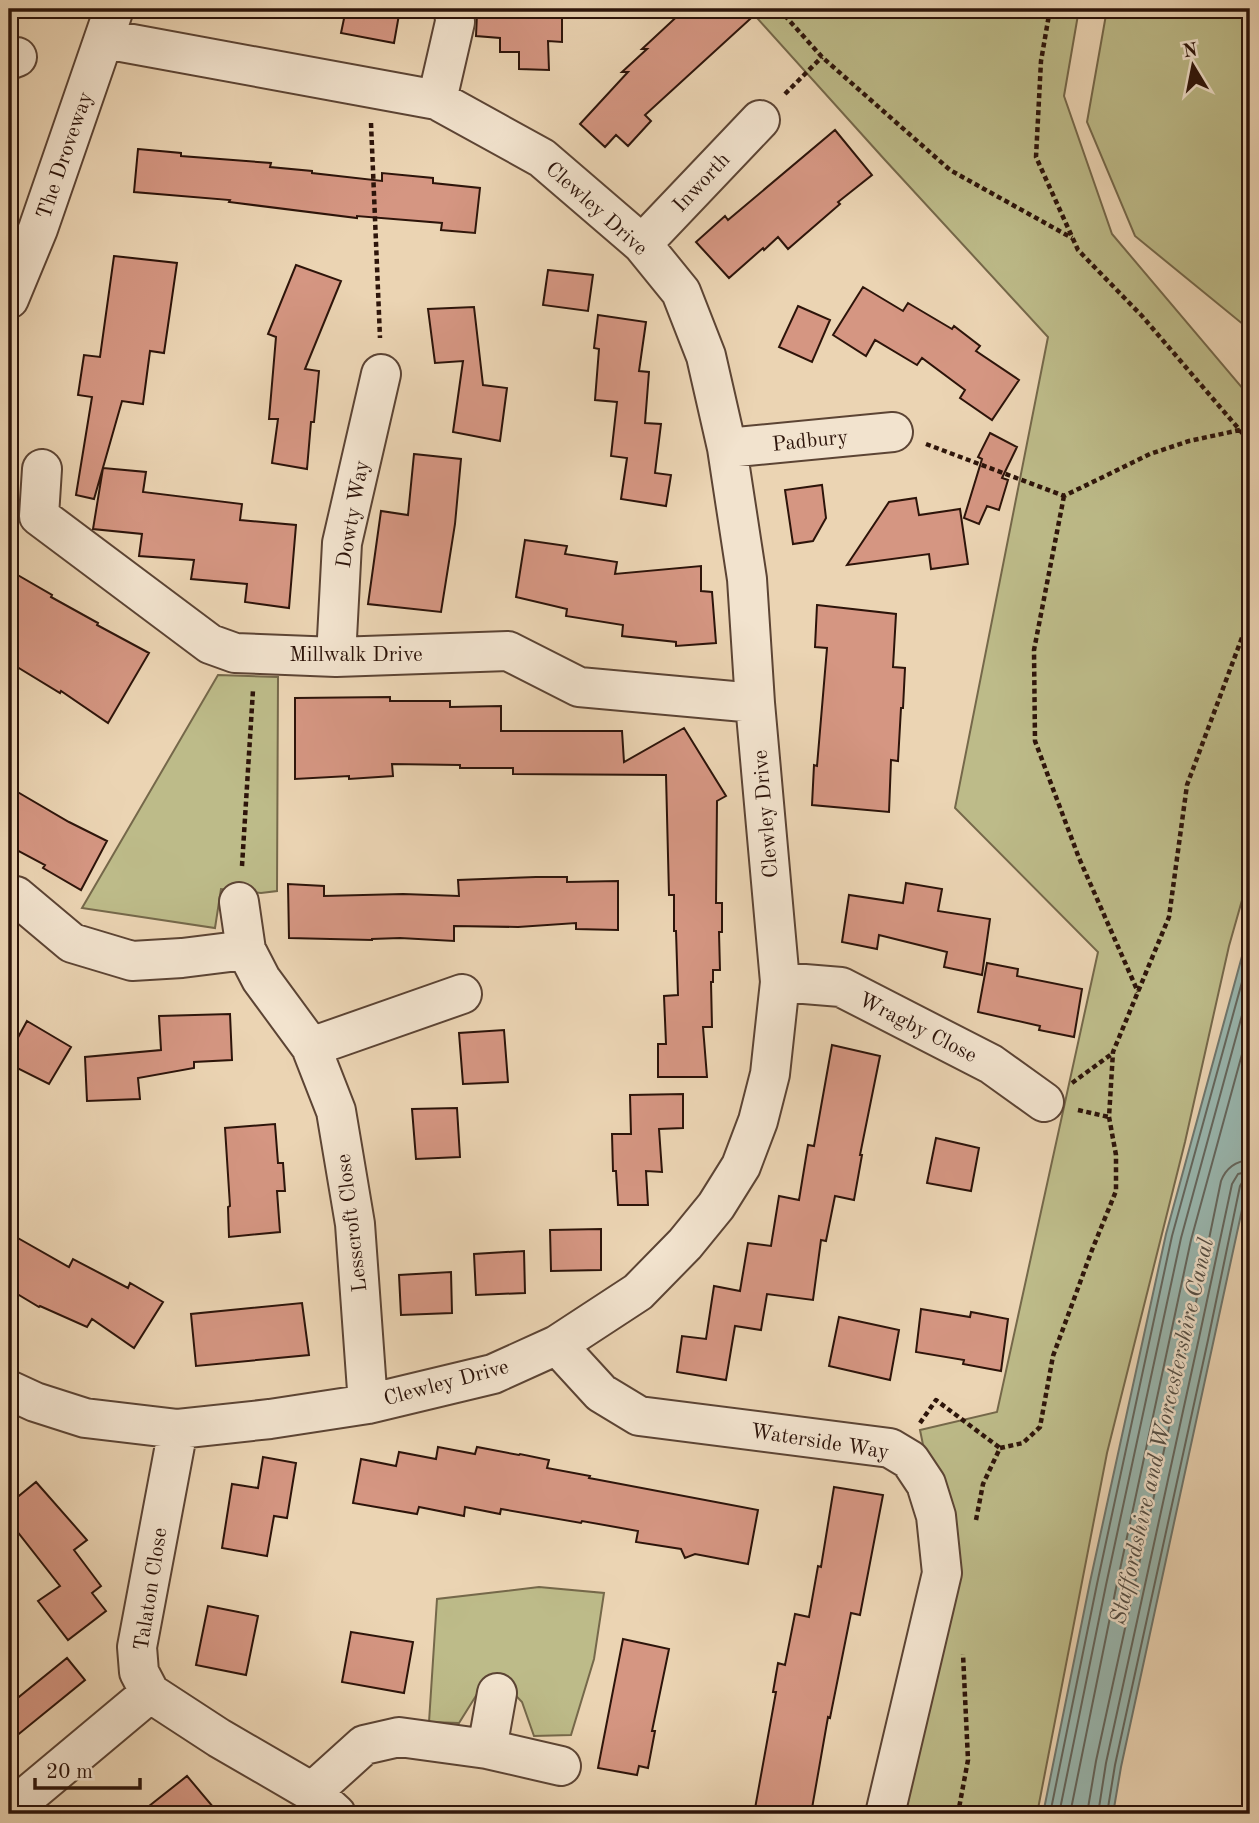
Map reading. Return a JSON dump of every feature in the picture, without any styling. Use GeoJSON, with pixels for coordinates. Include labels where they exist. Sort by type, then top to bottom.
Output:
{"type":"FeatureCollection","features":[{"type":"Feature","properties":{"kind":"street"},"geometry":{"type":"LineString","coordinates":[[437,100],[455,22],[454,9]]}},
{"type":"Feature","properties":{"kind":"street","name":"Clewley Drive"},"geometry":{"type":"LineString","coordinates":[[9,1390],[35,1402],[85,1418],[178,1429],[368,1404],[494,1374],[557,1345],[638,1292],[685,1244],[716,1206],[741,1166],[758,1121],[770,1074],[780,982],[755,703],[747,579],[727,448],[706,356],[681,292],[642,244],[542,158],[437,100],[370,88],[110,24]]}},
{"type":"Feature","properties":{"kind":"street","name":"The Droveway"},"geometry":{"type":"LineString","coordinates":[[9,299],[38,229],[110,24]]}},
{"type":"Feature","properties":{"kind":"street","name":"Inworth"},"geometry":{"type":"LineString","coordinates":[[642,244],[760,120]]}},
{"type":"Feature","properties":{"kind":"street","name":"Dowty Way"},"geometry":{"type":"LineString","coordinates":[[336,657],[342,543],[381,374]]}},
{"type":"Feature","properties":{"kind":"street","name":"Padbury"},"geometry":{"type":"LineString","coordinates":[[727,448],[893,432]]}},
{"type":"Feature","properties":{"kind":"street","name":"Millwalk Drive"},"geometry":{"type":"LineString","coordinates":[[42,469],[39,516],[210,643],[235,653],[336,657],[508,651],[579,687],[755,703]]}},
{"type":"Feature","properties":{"kind":"street"},"geometry":{"type":"LineString","coordinates":[[16,896],[72,943],[132,961],[246,950],[239,902]]}},
{"type":"Feature","properties":{"kind":"street","name":"Lesscroft Close"},"geometry":{"type":"LineString","coordinates":[[246,950],[261,978],[312,1047],[336,1111],[353,1212],[368,1404]]}},
{"type":"Feature","properties":{"kind":"street","name":"Wragby Close"},"geometry":{"type":"LineString","coordinates":[[780,982],[841,987],[990,1064],[1044,1102]]}},
{"type":"Feature","properties":{"kind":"street"},"geometry":{"type":"LineString","coordinates":[[312,1047],[462,994]]}},
{"type":"Feature","properties":{"kind":"street","name":"Waterside Way"},"geometry":{"type":"LineString","coordinates":[[557,1345],[601,1393],[639,1416],[890,1448],[910,1460],[926,1484],[936,1516],[942,1573],[885,1814]]}},
{"type":"Feature","properties":{"kind":"street","name":"Talaton Close"},"geometry":{"type":"LineString","coordinates":[[150,1693],[139,1672],[137,1647],[178,1429]]}},
{"type":"Feature","properties":{"kind":"street"},"geometry":{"type":"LineString","coordinates":[[9,1811],[150,1693],[324,1803],[364,1745],[399,1737],[487,1749],[561,1766]]}},
{"type":"Feature","properties":{"kind":"street"},"geometry":{"type":"LineString","coordinates":[[487,1749],[497,1693]]}},
{"type":"Feature","properties":{"kind":"path"},"geometry":{"type":"LineString","coordinates":[[779,9],[822,57],[950,170],[1072,238]]}},
{"type":"Feature","properties":{"kind":"path"},"geometry":{"type":"LineString","coordinates":[[1050,9],[1041,61],[1036,157],[1072,238],[1078,250],[1142,316],[1250,442]]}},
{"type":"Feature","properties":{"kind":"path"},"geometry":{"type":"LineString","coordinates":[[760,120],[822,57]]}},
{"type":"Feature","properties":{"kind":"path"},"geometry":{"type":"LineString","coordinates":[[370,88],[381,374]]}},
{"type":"Feature","properties":{"kind":"path"},"geometry":{"type":"LineString","coordinates":[[893,432],[1064,496],[1150,454],[1189,440],[1240,430]]}},
{"type":"Feature","properties":{"kind":"path"},"geometry":{"type":"LineString","coordinates":[[1064,496],[1034,650],[1035,741],[1079,858],[1138,992]]}},
{"type":"Feature","properties":{"kind":"path"},"geometry":{"type":"LineString","coordinates":[[890,1448],[916,1430],[936,1400],[1000,1448],[1023,1443],[1040,1427],[1053,1356],[1116,1191],[1116,1155],[1109,1117],[1113,1052],[1168,917],[1187,785],[1250,616]]}},
{"type":"Feature","properties":{"kind":"path"},"geometry":{"type":"LineString","coordinates":[[239,902],[256,653]]}},
{"type":"Feature","properties":{"kind":"path"},"geometry":{"type":"LineString","coordinates":[[976,1521],[983,1484],[1000,1448]]}},
{"type":"Feature","properties":{"kind":"path"},"geometry":{"type":"LineString","coordinates":[[956,1814],[968,1760],[963,1651]]}},
{"type":"Feature","properties":{"kind":"shaded area"},"geometry":{"type":"Polygon","coordinates":[[[749,9],[1079,9],[1064,96],[1112,234],[1250,397],[1250,872],[1229,946],[1185,1142],[1107,1453],[1037,1814],[895,1814],[951,1582],[920,1430],[997,1412],[1098,952],[955,808],[1048,337],[749,9]]]}},
{"type":"Feature","properties":{"kind":"shaded area"},"geometry":{"type":"Polygon","coordinates":[[[1107,9],[1250,9],[1250,330],[1135,236],[1087,122],[1107,9]]]}},
{"type":"Feature","properties":{"kind":"shaded area"},"geometry":{"type":"Polygon","coordinates":[[[218,675],[278,677],[277,891],[261,893],[221,889],[215,928],[82,908],[218,675]]]}},
{"type":"Feature","properties":{"kind":"shaded area"},"geometry":{"type":"Polygon","coordinates":[[[539,1587],[604,1593],[594,1659],[571,1735],[534,1736],[522,1702],[503,1682],[484,1683],[459,1723],[429,1722],[437,1599],[539,1587]]]}},
{"type":"Feature","properties":{"kind":"water","name":"Staffordshire and Worcestershire Canal"},"geometry":{"type":"Polygon","coordinates":[[[1250,927],[1250,1173],[1113,1814],[1043,1814],[1090,1582],[1166,1234],[1250,927]]]}},
{"type":"Feature","properties":{"kind":"building"},"geometry":{"type":"Polygon","coordinates":[[[346,9],[400,9],[394,43],[341,33],[346,9]]]}},
{"type":"Feature","properties":{"kind":"building"},"geometry":{"type":"Polygon","coordinates":[[[685,9],[761,9],[645,115],[651,121],[628,146],[616,135],[605,147],[580,124],[628,72],[622,72],[647,49],[642,49],[685,9]]]}},
{"type":"Feature","properties":{"kind":"building"},"geometry":{"type":"Polygon","coordinates":[[[477,14],[562,15],[562,42],[548,41],[549,70],[519,69],[519,52],[500,52],[500,38],[476,36],[477,14]]]}},
{"type":"Feature","properties":{"kind":"building"},"geometry":{"type":"Polygon","coordinates":[[[835,130],[872,175],[838,202],[840,204],[788,249],[778,237],[729,278],[696,242],[725,216],[728,220],[835,130]]]}},
{"type":"Feature","properties":{"kind":"building"},"geometry":{"type":"Polygon","coordinates":[[[138,149],[181,153],[181,156],[271,163],[270,167],[382,181],[382,173],[433,178],[433,183],[480,188],[475,233],[441,230],[442,223],[357,218],[229,202],[230,200],[134,192],[138,149]]]}},
{"type":"Feature","properties":{"kind":"building"},"geometry":{"type":"Polygon","coordinates":[[[114,256],[177,263],[164,353],[150,351],[143,404],[122,401],[94,499],[76,495],[92,397],[78,395],[84,355],[100,357],[114,256]]]}},
{"type":"Feature","properties":{"kind":"building"},"geometry":{"type":"Polygon","coordinates":[[[296,265],[341,281],[305,369],[319,371],[307,469],[272,463],[278,419],[269,419],[276,337],[268,334],[296,265]]]}},
{"type":"Feature","properties":{"kind":"building"},"geometry":{"type":"Polygon","coordinates":[[[548,270],[593,275],[588,311],[543,305],[548,270]]]}},
{"type":"Feature","properties":{"kind":"building"},"geometry":{"type":"Polygon","coordinates":[[[863,287],[903,311],[908,303],[952,329],[954,326],[980,346],[976,351],[1019,380],[992,420],[960,398],[965,390],[922,358],[917,365],[875,340],[866,356],[833,335],[863,287]]]}},
{"type":"Feature","properties":{"kind":"building"},"geometry":{"type":"Polygon","coordinates":[[[798,306],[830,320],[812,362],[779,347],[798,306]]]}},
{"type":"Feature","properties":{"kind":"building"},"geometry":{"type":"Polygon","coordinates":[[[474,307],[483,385],[507,388],[500,441],[453,432],[463,361],[435,363],[428,309],[474,307]]]}},
{"type":"Feature","properties":{"kind":"building"},"geometry":{"type":"Polygon","coordinates":[[[598,315],[646,322],[639,371],[649,372],[645,423],[661,424],[655,473],[671,475],[666,506],[621,499],[627,458],[611,456],[617,402],[595,400],[599,349],[594,348],[598,315]]]}},
{"type":"Feature","properties":{"kind":"building"},"geometry":{"type":"Polygon","coordinates":[[[990,433],[1017,447],[1002,478],[1008,480],[999,510],[987,506],[979,524],[964,518],[982,459],[978,457],[990,433]]]}},
{"type":"Feature","properties":{"kind":"building"},"geometry":{"type":"Polygon","coordinates":[[[414,454],[461,459],[455,524],[441,612],[368,604],[381,511],[408,515],[414,454]]]}},
{"type":"Feature","properties":{"kind":"building"},"geometry":{"type":"Polygon","coordinates":[[[103,468],[146,472],[143,492],[242,504],[240,520],[296,525],[289,608],[245,602],[247,584],[191,579],[194,560],[139,556],[142,534],[93,529],[103,468]]]}},
{"type":"Feature","properties":{"kind":"building"},"geometry":{"type":"Polygon","coordinates":[[[822,485],[826,518],[813,541],[793,544],[785,490],[822,485]]]}},
{"type":"Feature","properties":{"kind":"building"},"geometry":{"type":"Polygon","coordinates":[[[916,498],[919,515],[960,509],[968,564],[931,569],[929,554],[847,565],[889,502],[916,498]]]}},
{"type":"Feature","properties":{"kind":"building"},"geometry":{"type":"Polygon","coordinates":[[[525,540],[567,546],[565,554],[617,562],[615,574],[701,566],[701,591],[712,592],[716,643],[676,646],[676,642],[622,636],[623,625],[566,616],[567,609],[516,597],[525,540]]]}},
{"type":"Feature","properties":{"kind":"building"},"geometry":{"type":"Polygon","coordinates":[[[9,570],[98,623],[97,625],[149,653],[108,723],[61,691],[60,693],[9,662],[9,570]]]}},
{"type":"Feature","properties":{"kind":"building"},"geometry":{"type":"Polygon","coordinates":[[[817,605],[896,614],[893,667],[905,668],[898,761],[891,760],[889,812],[812,805],[827,648],[815,647],[817,605]]]}},
{"type":"Feature","properties":{"kind":"building"},"geometry":{"type":"Polygon","coordinates":[[[390,697],[390,701],[450,701],[450,707],[501,706],[501,731],[622,731],[624,762],[684,728],[726,796],[717,801],[716,903],[722,903],[722,932],[719,932],[720,970],[713,970],[711,982],[712,1027],[703,1027],[707,1077],[658,1077],[658,1044],[666,1044],[664,996],[678,995],[674,895],[669,895],[666,775],[513,774],[513,768],[392,764],[393,776],[295,779],[295,698],[390,697]]]}},
{"type":"Feature","properties":{"kind":"building"},"geometry":{"type":"Polygon","coordinates":[[[9,787],[107,841],[81,890],[43,868],[45,865],[9,846],[9,787]]]}},
{"type":"Feature","properties":{"kind":"building"},"geometry":{"type":"Polygon","coordinates":[[[567,877],[567,882],[618,881],[618,930],[576,929],[576,923],[518,927],[454,926],[454,941],[289,938],[288,884],[324,886],[324,896],[459,896],[458,880],[567,877]]]}},
{"type":"Feature","properties":{"kind":"building"},"geometry":{"type":"Polygon","coordinates":[[[906,883],[942,889],[938,911],[990,919],[982,975],[944,967],[947,952],[879,935],[877,949],[842,942],[849,895],[903,903],[906,883]]]}},
{"type":"Feature","properties":{"kind":"building"},"geometry":{"type":"Polygon","coordinates":[[[987,963],[1018,969],[1017,976],[1082,989],[1074,1037],[978,1012],[987,963]]]}},
{"type":"Feature","properties":{"kind":"building"},"geometry":{"type":"Polygon","coordinates":[[[230,1014],[232,1060],[194,1062],[194,1068],[138,1078],[140,1099],[87,1101],[85,1057],[161,1050],[159,1016],[230,1014]]]}},
{"type":"Feature","properties":{"kind":"building"},"geometry":{"type":"Polygon","coordinates":[[[27,1021],[71,1047],[49,1084],[9,1064],[9,1054],[27,1021]]]}},
{"type":"Feature","properties":{"kind":"building"},"geometry":{"type":"Polygon","coordinates":[[[504,1030],[508,1082],[463,1084],[459,1033],[504,1030]]]}},
{"type":"Feature","properties":{"kind":"building"},"geometry":{"type":"Polygon","coordinates":[[[832,1045],[880,1056],[854,1200],[835,1196],[826,1241],[821,1240],[813,1300],[767,1294],[761,1330],[735,1326],[726,1380],[677,1372],[682,1336],[706,1339],[714,1286],[740,1291],[748,1243],[771,1246],[779,1196],[799,1200],[808,1145],[814,1146],[832,1045]]]}},
{"type":"Feature","properties":{"kind":"building"},"geometry":{"type":"Polygon","coordinates":[[[683,1094],[683,1128],[659,1129],[662,1172],[646,1171],[648,1205],[618,1205],[616,1171],[613,1171],[612,1134],[631,1134],[630,1095],[683,1094]]]}},
{"type":"Feature","properties":{"kind":"building"},"geometry":{"type":"Polygon","coordinates":[[[457,1108],[460,1157],[416,1159],[412,1109],[457,1108]]]}},
{"type":"Feature","properties":{"kind":"building"},"geometry":{"type":"Polygon","coordinates":[[[275,1124],[278,1163],[283,1163],[285,1191],[277,1191],[280,1232],[229,1237],[230,1206],[225,1128],[275,1124]]]}},
{"type":"Feature","properties":{"kind":"building"},"geometry":{"type":"Polygon","coordinates":[[[936,1138],[979,1148],[971,1191],[927,1183],[936,1138]]]}},
{"type":"Feature","properties":{"kind":"building"},"geometry":{"type":"Polygon","coordinates":[[[601,1229],[601,1270],[551,1271],[550,1230],[601,1229]]]}},
{"type":"Feature","properties":{"kind":"building"},"geometry":{"type":"Polygon","coordinates":[[[9,1233],[69,1267],[73,1259],[128,1288],[130,1283],[163,1302],[134,1348],[92,1319],[87,1327],[39,1307],[9,1289],[9,1233]]]}},
{"type":"Feature","properties":{"kind":"building"},"geometry":{"type":"Polygon","coordinates":[[[524,1251],[525,1293],[476,1295],[474,1254],[524,1251]]]}},
{"type":"Feature","properties":{"kind":"building"},"geometry":{"type":"Polygon","coordinates":[[[451,1272],[452,1313],[401,1315],[399,1275],[451,1272]]]}},
{"type":"Feature","properties":{"kind":"building"},"geometry":{"type":"Polygon","coordinates":[[[302,1303],[309,1355],[196,1366],[191,1314],[302,1303]]]}},
{"type":"Feature","properties":{"kind":"building"},"geometry":{"type":"Polygon","coordinates":[[[921,1309],[970,1317],[971,1312],[1008,1319],[1001,1371],[963,1364],[964,1360],[916,1352],[921,1309]]]}},
{"type":"Feature","properties":{"kind":"building"},"geometry":{"type":"Polygon","coordinates":[[[839,1317],[899,1330],[890,1380],[829,1366],[839,1317]]]}},
{"type":"Feature","properties":{"kind":"building"},"geometry":{"type":"Polygon","coordinates":[[[438,1447],[475,1454],[477,1447],[520,1454],[549,1460],[547,1468],[590,1476],[589,1478],[758,1510],[748,1564],[695,1554],[685,1558],[681,1549],[636,1542],[638,1531],[582,1521],[581,1523],[501,1509],[500,1514],[465,1507],[464,1516],[419,1507],[417,1514],[353,1503],[361,1459],[396,1466],[399,1452],[436,1459],[438,1447]]]}},
{"type":"Feature","properties":{"kind":"building"},"geometry":{"type":"Polygon","coordinates":[[[263,1457],[296,1463],[287,1518],[274,1516],[267,1556],[222,1548],[232,1484],[258,1488],[263,1457]]]}},
{"type":"Feature","properties":{"kind":"building"},"geometry":{"type":"Polygon","coordinates":[[[36,1482],[87,1540],[74,1550],[101,1586],[92,1593],[106,1611],[68,1640],[38,1601],[60,1586],[9,1521],[9,1504],[36,1482]]]}},
{"type":"Feature","properties":{"kind":"building"},"geometry":{"type":"Polygon","coordinates":[[[834,1487],[883,1495],[860,1615],[851,1613],[830,1718],[828,1717],[811,1814],[754,1814],[776,1692],[773,1692],[778,1663],[785,1665],[795,1614],[809,1617],[818,1566],[821,1567],[834,1487]]]}},
{"type":"Feature","properties":{"kind":"building"},"geometry":{"type":"Polygon","coordinates":[[[208,1606],[258,1616],[246,1675],[196,1665],[208,1606]]]}},
{"type":"Feature","properties":{"kind":"building"},"geometry":{"type":"Polygon","coordinates":[[[351,1632],[413,1642],[404,1693],[342,1682],[351,1632]]]}},
{"type":"Feature","properties":{"kind":"building"},"geometry":{"type":"Polygon","coordinates":[[[623,1639],[669,1649],[652,1731],[655,1731],[648,1768],[639,1766],[637,1775],[598,1768],[623,1639]]]}},
{"type":"Feature","properties":{"kind":"building"},"geometry":{"type":"Polygon","coordinates":[[[67,1658],[85,1680],[9,1742],[9,1705],[67,1658]]]}},
{"type":"Feature","properties":{"kind":"building"},"geometry":{"type":"Polygon","coordinates":[[[187,1776],[219,1814],[139,1814],[187,1776]]]}}]}
